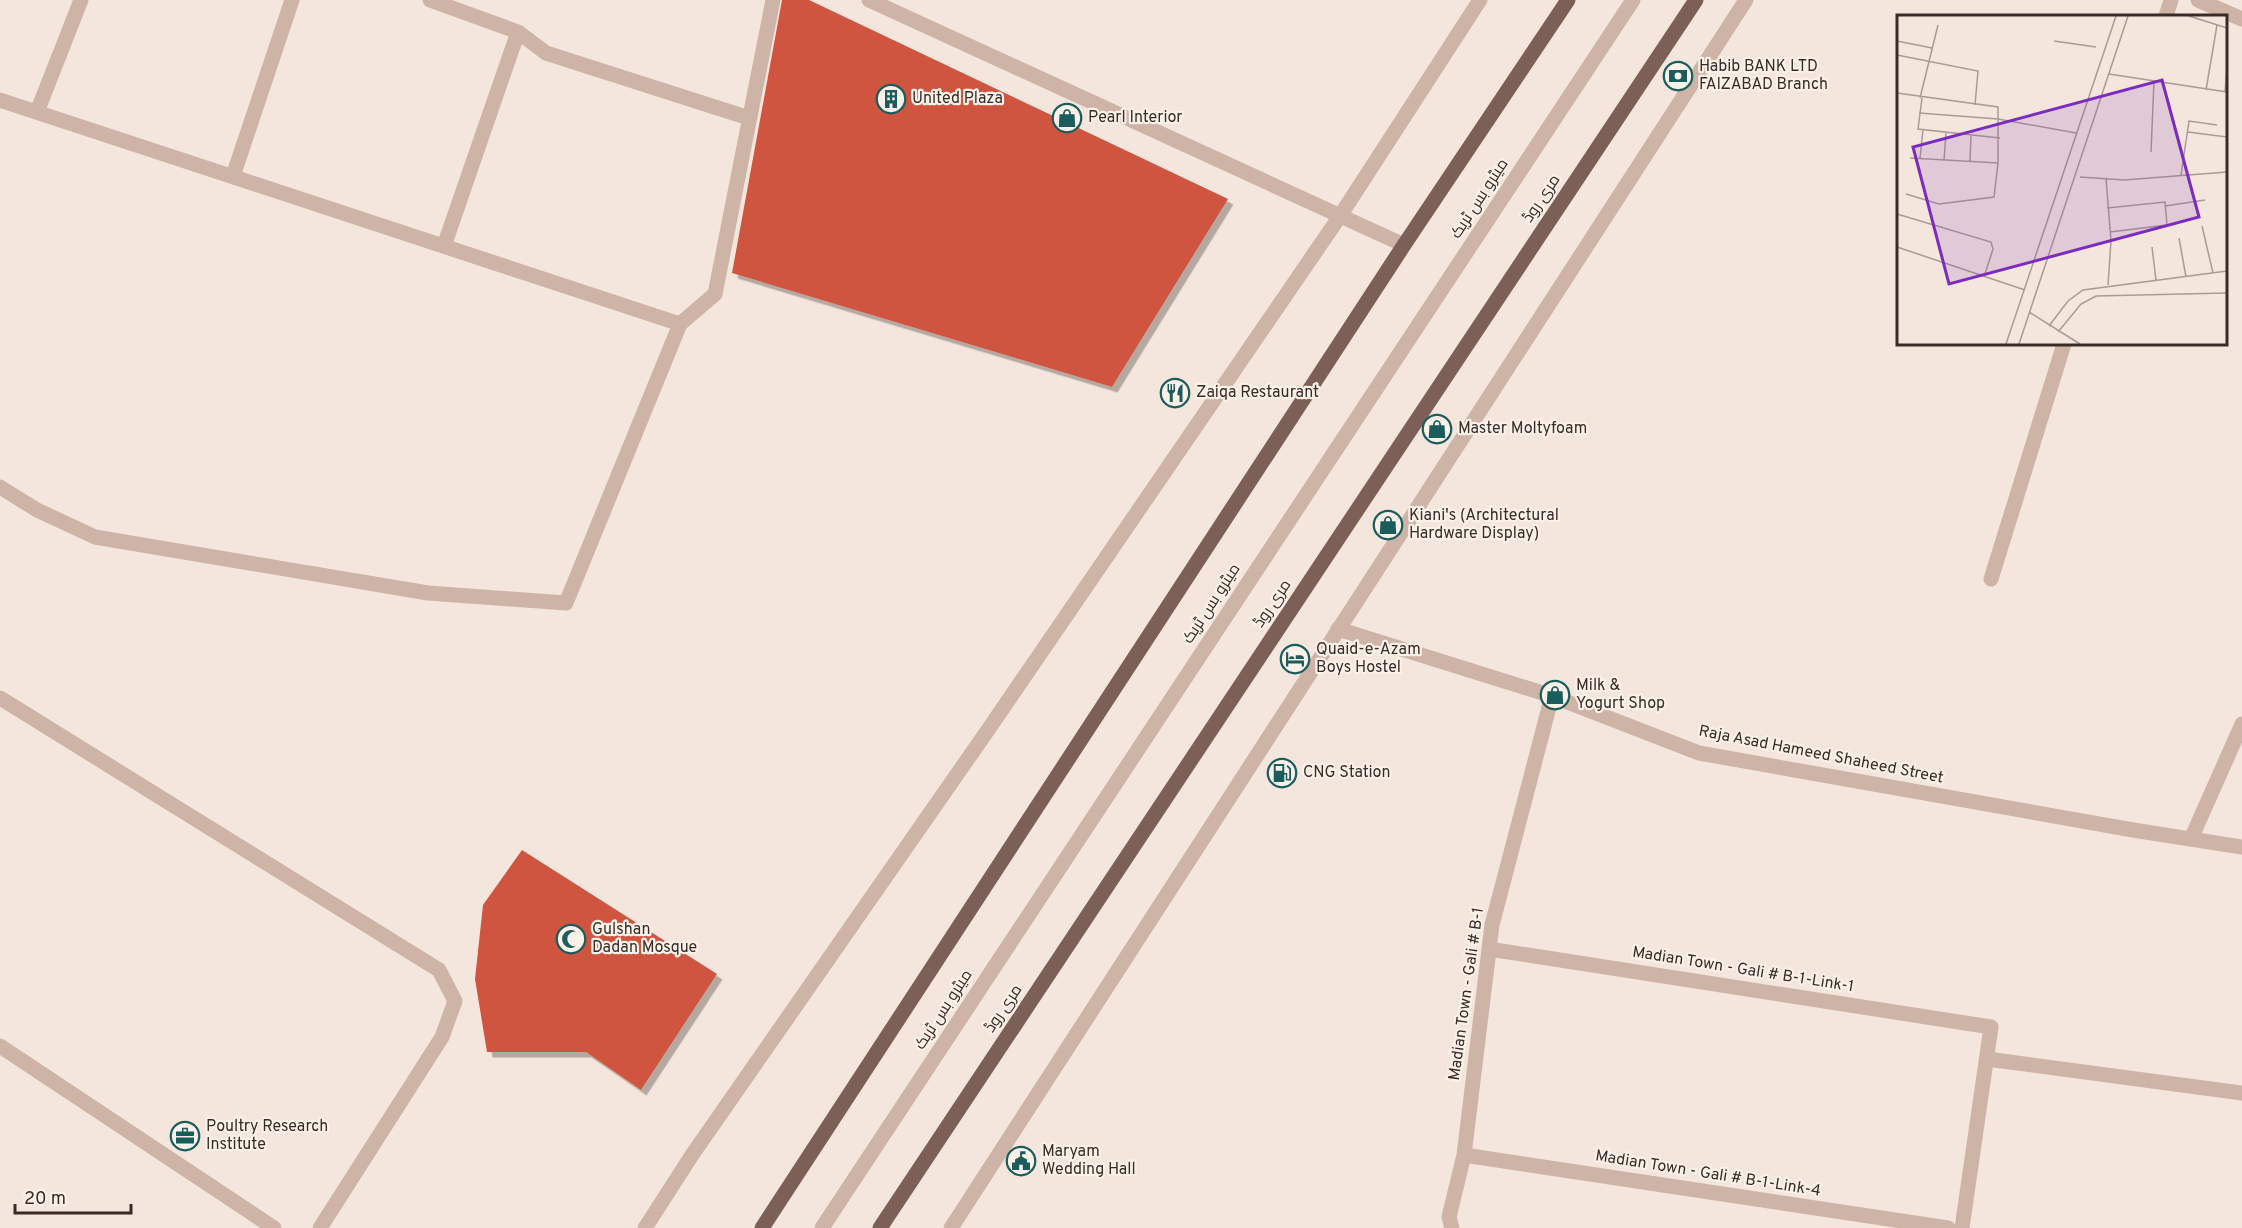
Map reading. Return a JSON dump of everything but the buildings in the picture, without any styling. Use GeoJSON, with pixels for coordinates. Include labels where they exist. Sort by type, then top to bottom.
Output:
{"type":"FeatureCollection","features":[{"type":"Feature","properties":{"kind":"main road"},"geometry":{"type":"LineString","coordinates":[[762,1228],[1404,245],[1568,0]]}},
{"type":"Feature","properties":{"kind":"main road","name":"مری روڈ"},"geometry":{"type":"LineString","coordinates":[[880,1228],[1696,0]]}},
{"type":"Feature","properties":{"kind":"street"},"geometry":{"type":"LineString","coordinates":[[37,112],[81,0]]}},
{"type":"Feature","properties":{"kind":"street"},"geometry":{"type":"LineString","coordinates":[[233,177],[291,0]]}},
{"type":"Feature","properties":{"kind":"street"},"geometry":{"type":"LineString","coordinates":[[430,0],[518,32],[546,53],[749,118]]}},
{"type":"Feature","properties":{"kind":"street"},"geometry":{"type":"LineString","coordinates":[[0,487],[37,510],[95,537],[428,593],[566,603],[680,324],[715,294],[773,0]]}},
{"type":"Feature","properties":{"kind":"street"},"geometry":{"type":"LineString","coordinates":[[869,0],[1404,245]]}},
{"type":"Feature","properties":{"kind":"street"},"geometry":{"type":"LineString","coordinates":[[645,1228],[692,1155],[990,727],[1340,216],[1480,0]]}},
{"type":"Feature","properties":{"kind":"street","name":"میٹرو بس ٹریک"},"geometry":{"type":"LineString","coordinates":[[822,1228],[1633,0]]}},
{"type":"Feature","properties":{"kind":"street"},"geometry":{"type":"LineString","coordinates":[[951,1228],[1746,0]]}},
{"type":"Feature","properties":{"kind":"street"},"geometry":{"type":"LineString","coordinates":[[2166,15],[2171,0]]}},
{"type":"Feature","properties":{"kind":"street"},"geometry":{"type":"LineString","coordinates":[[2198,0],[2242,19]]}},
{"type":"Feature","properties":{"kind":"street"},"geometry":{"type":"LineString","coordinates":[[444,246],[518,32]]}},
{"type":"Feature","properties":{"kind":"street"},"geometry":{"type":"LineString","coordinates":[[0,100],[680,324]]}},
{"type":"Feature","properties":{"kind":"street"},"geometry":{"type":"LineString","coordinates":[[1991,579],[2064,345]]}},
{"type":"Feature","properties":{"kind":"street","name":"Raja Asad Hameed Shaheed Street"},"geometry":{"type":"LineString","coordinates":[[1338,629],[1552,696],[1699,753],[2242,847]]}},
{"type":"Feature","properties":{"kind":"street","name":"Madian Town - Gali # B-1"},"geometry":{"type":"LineString","coordinates":[[1452,1228],[1449,1217],[1464,1155],[1492,925],[1552,696]]}},
{"type":"Feature","properties":{"kind":"street"},"geometry":{"type":"LineString","coordinates":[[0,698],[439,970],[455,1001],[442,1037],[320,1228]]}},
{"type":"Feature","properties":{"kind":"street"},"geometry":{"type":"LineString","coordinates":[[2191,839],[2242,724]]}},
{"type":"Feature","properties":{"kind":"street","name":"Madian Town - Gali # B-1-Link-1"},"geometry":{"type":"LineString","coordinates":[[1489,949],[1991,1027],[1987,1059]]}},
{"type":"Feature","properties":{"kind":"street"},"geometry":{"type":"LineString","coordinates":[[0,1046],[274,1228]]}},
{"type":"Feature","properties":{"kind":"street"},"geometry":{"type":"LineString","coordinates":[[1962,1228],[1987,1059],[2242,1093]]}},
{"type":"Feature","properties":{"kind":"street","name":"Madian Town - Gali # B-1-Link-4"},"geometry":{"type":"LineString","coordinates":[[1464,1155],[1948,1228]]}},
{"type":"Feature","properties":{"kind":"place","name":"Habib BANK LTD FAIZABAD Branch"},"geometry":{"type":"Point","coordinates":[1678,76]}},
{"type":"Feature","properties":{"kind":"place","name":"United Plaza"},"geometry":{"type":"Point","coordinates":[891,99]}},
{"type":"Feature","properties":{"kind":"place","name":"Pearl Interior"},"geometry":{"type":"Point","coordinates":[1067,118]}},
{"type":"Feature","properties":{"kind":"place","name":"Zaiqa Restaurant"},"geometry":{"type":"Point","coordinates":[1175,393]}},
{"type":"Feature","properties":{"kind":"place","name":"Master Moltyfoam"},"geometry":{"type":"Point","coordinates":[1437,429]}},
{"type":"Feature","properties":{"kind":"place","name":"Kiani's (Architectural Hardware Display)"},"geometry":{"type":"Point","coordinates":[1388,525]}},
{"type":"Feature","properties":{"kind":"place","name":"Quaid-e-Azam Boys Hostel"},"geometry":{"type":"Point","coordinates":[1295,659]}},
{"type":"Feature","properties":{"kind":"place","name":"Milk & Yogurt Shop"},"geometry":{"type":"Point","coordinates":[1555,695]}},
{"type":"Feature","properties":{"kind":"place","name":"CNG Station"},"geometry":{"type":"Point","coordinates":[1282,773]}},
{"type":"Feature","properties":{"kind":"place","name":"Gulshan Dadan Mosque"},"geometry":{"type":"Point","coordinates":[571,939]}},
{"type":"Feature","properties":{"kind":"place","name":"Poultry Research Institute"},"geometry":{"type":"Point","coordinates":[185,1136]}},
{"type":"Feature","properties":{"kind":"place","name":"Maryam Wedding Hall"},"geometry":{"type":"Point","coordinates":[1021,1161]}}]}
